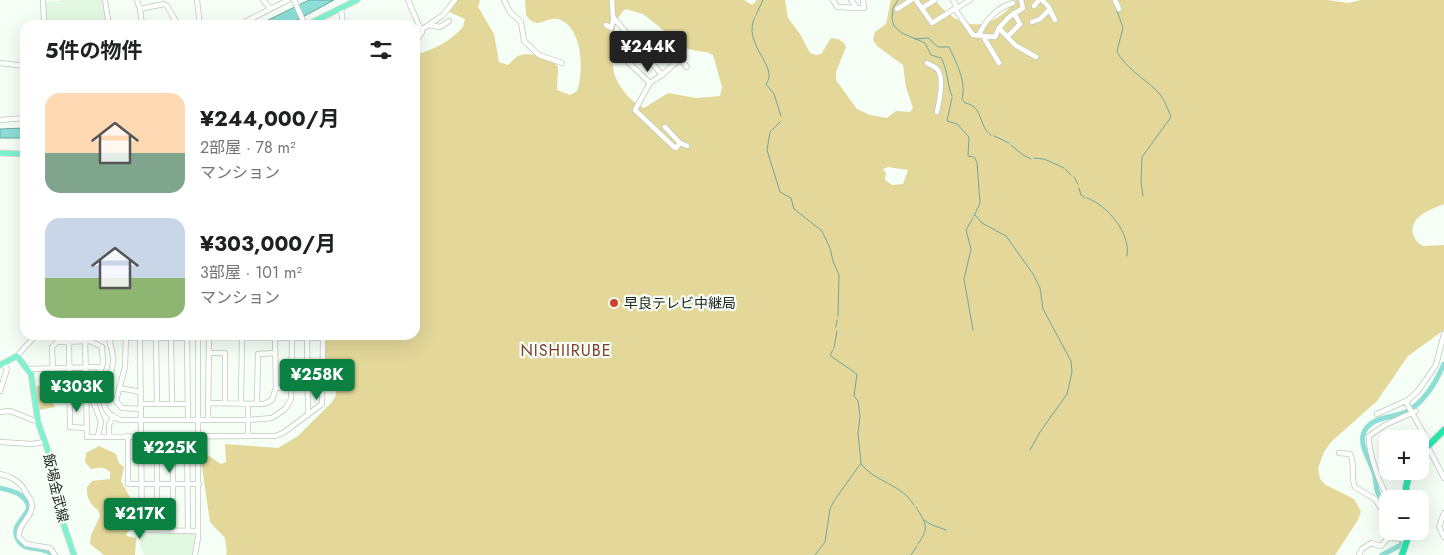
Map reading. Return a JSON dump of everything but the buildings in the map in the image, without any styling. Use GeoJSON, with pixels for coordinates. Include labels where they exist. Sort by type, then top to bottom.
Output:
{"type":"FeatureCollection","features":[{"type":"Feature","properties":{"kind":"highway"},"geometry":{"type":"LineString","coordinates":[[1429,443],[1444,430]]}},
{"type":"Feature","properties":{"kind":"highway"},"geometry":{"type":"LineString","coordinates":[[1402,555],[1408,540]]}},
{"type":"Feature","properties":{"kind":"main road"},"geometry":{"type":"LineString","coordinates":[[314,20],[357,0]]}},
{"type":"Feature","properties":{"kind":"main road"},"geometry":{"type":"LineString","coordinates":[[0,153],[20,154]]}},
{"type":"Feature","properties":{"kind":"main road"},"geometry":{"type":"LineString","coordinates":[[2,364],[17,356]]}},
{"type":"Feature","properties":{"kind":"main road","name":"飯場金武線"},"geometry":{"type":"LineString","coordinates":[[17,356],[28,369],[38,422],[55,471],[56,502],[74,555]]}},
{"type":"Feature","properties":{"kind":"street"},"geometry":{"type":"LineString","coordinates":[[43,0],[44,20]]}},
{"type":"Feature","properties":{"kind":"street"},"geometry":{"type":"LineString","coordinates":[[104,0],[108,20]]}},
{"type":"Feature","properties":{"kind":"street"},"geometry":{"type":"LineString","coordinates":[[137,0],[141,20]]}},
{"type":"Feature","properties":{"kind":"street"},"geometry":{"type":"LineString","coordinates":[[197,0],[199,20]]}},
{"type":"Feature","properties":{"kind":"street"},"geometry":{"type":"LineString","coordinates":[[263,0],[270,8]]}},
{"type":"Feature","properties":{"kind":"street"},"geometry":{"type":"LineString","coordinates":[[248,20],[288,0]]}},
{"type":"Feature","properties":{"kind":"street"},"geometry":{"type":"LineString","coordinates":[[294,0],[303,20]]}},
{"type":"Feature","properties":{"kind":"street"},"geometry":{"type":"LineString","coordinates":[[408,0],[416,20]]}},
{"type":"Feature","properties":{"kind":"street"},"geometry":{"type":"LineString","coordinates":[[420,27],[442,15],[455,0]]}},
{"type":"Feature","properties":{"kind":"street"},"geometry":{"type":"LineString","coordinates":[[504,0],[510,12],[521,22],[524,41],[539,55],[562,63]]}},
{"type":"Feature","properties":{"kind":"street"},"geometry":{"type":"LineString","coordinates":[[606,25],[611,28],[614,18],[612,0]]}},
{"type":"Feature","properties":{"kind":"street"},"geometry":{"type":"LineString","coordinates":[[833,0],[837,7],[857,8],[864,8],[864,0]]}},
{"type":"Feature","properties":{"kind":"street"},"geometry":{"type":"LineString","coordinates":[[851,0],[857,8]]}},
{"type":"Feature","properties":{"kind":"street"},"geometry":{"type":"LineString","coordinates":[[897,9],[911,0]]}},
{"type":"Feature","properties":{"kind":"street"},"geometry":{"type":"LineString","coordinates":[[916,0],[932,23],[970,0]]}},
{"type":"Feature","properties":{"kind":"street"},"geometry":{"type":"LineString","coordinates":[[922,8],[934,0]]}},
{"type":"Feature","properties":{"kind":"street"},"geometry":{"type":"LineString","coordinates":[[953,0],[973,35],[995,37],[999,28],[1014,13],[1023,8],[1021,0]]}},
{"type":"Feature","properties":{"kind":"street"},"geometry":{"type":"LineString","coordinates":[[1034,6],[1040,0],[1050,9],[1055,20]]}},
{"type":"Feature","properties":{"kind":"street"},"geometry":{"type":"LineString","coordinates":[[1115,0],[1119,9]]}},
{"type":"Feature","properties":{"kind":"street"},"geometry":{"type":"LineString","coordinates":[[981,36],[984,27],[999,8],[1013,3]]}},
{"type":"Feature","properties":{"kind":"street"},"geometry":{"type":"LineString","coordinates":[[140,9],[164,4],[175,20]]}},
{"type":"Feature","properties":{"kind":"street"},"geometry":{"type":"LineString","coordinates":[[341,8],[342,20]]}},
{"type":"Feature","properties":{"kind":"street"},"geometry":{"type":"LineString","coordinates":[[1032,22],[1040,19],[1050,9]]}},
{"type":"Feature","properties":{"kind":"street"},"geometry":{"type":"LineString","coordinates":[[1008,36],[1020,24],[1014,13]]}},
{"type":"Feature","properties":{"kind":"street"},"geometry":{"type":"LineString","coordinates":[[614,18],[662,75]]}},
{"type":"Feature","properties":{"kind":"street"},"geometry":{"type":"LineString","coordinates":[[420,28],[429,25],[440,26],[449,21]]}},
{"type":"Feature","properties":{"kind":"street"},"geometry":{"type":"LineString","coordinates":[[999,28],[1015,46],[1036,57]]}},
{"type":"Feature","properties":{"kind":"street"},"geometry":{"type":"LineString","coordinates":[[629,36],[623,57],[650,83]]}},
{"type":"Feature","properties":{"kind":"street"},"geometry":{"type":"LineString","coordinates":[[981,36],[999,64]]}},
{"type":"Feature","properties":{"kind":"street"},"geometry":{"type":"LineString","coordinates":[[680,143],[676,148],[674,147],[634,110],[650,83],[680,59],[688,67]]}},
{"type":"Feature","properties":{"kind":"street"},"geometry":{"type":"LineString","coordinates":[[0,63],[20,65]]}},
{"type":"Feature","properties":{"kind":"street"},"geometry":{"type":"LineString","coordinates":[[927,63],[938,70],[939,73],[941,93],[937,112]]}},
{"type":"Feature","properties":{"kind":"street"},"geometry":{"type":"LineString","coordinates":[[0,120],[20,118]]}},
{"type":"Feature","properties":{"kind":"street"},"geometry":{"type":"LineString","coordinates":[[665,127],[680,143],[687,146]]}},
{"type":"Feature","properties":{"kind":"street"},"geometry":{"type":"LineString","coordinates":[[1377,414],[1406,402],[1418,391],[1436,365],[1444,334]]}},
{"type":"Feature","properties":{"kind":"street"},"geometry":{"type":"LineString","coordinates":[[17,356],[31,340]]}},
{"type":"Feature","properties":{"kind":"street"},"geometry":{"type":"LineString","coordinates":[[74,340],[56,342],[52,347],[54,397],[70,399],[92,398]]}},
{"type":"Feature","properties":{"kind":"street"},"geometry":{"type":"LineString","coordinates":[[85,340],[86,436],[278,436],[322,404],[324,340]]}},
{"type":"Feature","properties":{"kind":"street"},"geometry":{"type":"LineString","coordinates":[[90,340],[102,347],[102,366],[92,398],[101,422],[98,436]]}},
{"type":"Feature","properties":{"kind":"street"},"geometry":{"type":"LineString","coordinates":[[110,340],[113,360],[103,399],[106,409],[113,417],[121,420],[271,419],[283,411],[291,399],[292,340]]}},
{"type":"Feature","properties":{"kind":"street"},"geometry":{"type":"LineString","coordinates":[[126,340],[125,367],[116,395],[118,405],[126,409],[157,404],[188,404]]}},
{"type":"Feature","properties":{"kind":"street"},"geometry":{"type":"LineString","coordinates":[[140,340],[142,530],[198,531]]}},
{"type":"Feature","properties":{"kind":"street"},"geometry":{"type":"LineString","coordinates":[[156,340],[157,404]]}},
{"type":"Feature","properties":{"kind":"street"},"geometry":{"type":"LineString","coordinates":[[171,340],[172,404]]}},
{"type":"Feature","properties":{"kind":"street"},"geometry":{"type":"LineString","coordinates":[[187,340],[188,420]]}},
{"type":"Feature","properties":{"kind":"street"},"geometry":{"type":"LineString","coordinates":[[195,555],[198,546],[199,484],[198,340]]}},
{"type":"Feature","properties":{"kind":"street"},"geometry":{"type":"LineString","coordinates":[[208,420],[209,340]]}},
{"type":"Feature","properties":{"kind":"street"},"geometry":{"type":"LineString","coordinates":[[241,404],[242,340]]}},
{"type":"Feature","properties":{"kind":"street"},"geometry":{"type":"LineString","coordinates":[[208,403],[257,404],[270,402],[275,396],[276,388],[275,340]]}},
{"type":"Feature","properties":{"kind":"street"},"geometry":{"type":"LineString","coordinates":[[307,340],[308,415]]}},
{"type":"Feature","properties":{"kind":"street"},"geometry":{"type":"LineString","coordinates":[[68,341],[70,427],[86,428]]}},
{"type":"Feature","properties":{"kind":"street"},"geometry":{"type":"LineString","coordinates":[[209,353],[225,353],[225,404]]}},
{"type":"Feature","properties":{"kind":"street"},"geometry":{"type":"LineString","coordinates":[[257,404],[258,354],[275,353]]}},
{"type":"Feature","properties":{"kind":"street"},"geometry":{"type":"LineString","coordinates":[[0,391],[7,369],[2,364]]}},
{"type":"Feature","properties":{"kind":"street"},"geometry":{"type":"LineString","coordinates":[[28,369],[102,366]]}},
{"type":"Feature","properties":{"kind":"street"},"geometry":{"type":"LineString","coordinates":[[186,371],[198,371]]}},
{"type":"Feature","properties":{"kind":"street"},"geometry":{"type":"LineString","coordinates":[[276,388],[307,387]]}},
{"type":"Feature","properties":{"kind":"street"},"geometry":{"type":"LineString","coordinates":[[119,388],[141,392]]}},
{"type":"Feature","properties":{"kind":"street"},"geometry":{"type":"LineString","coordinates":[[1406,402],[1423,430]]}},
{"type":"Feature","properties":{"kind":"street"},"geometry":{"type":"LineString","coordinates":[[248,404],[248,436]]}},
{"type":"Feature","properties":{"kind":"street"},"geometry":{"type":"LineString","coordinates":[[0,412],[10,410],[38,422]]}},
{"type":"Feature","properties":{"kind":"street"},"geometry":{"type":"LineString","coordinates":[[1384,490],[1369,438],[1371,434],[1385,425],[1413,413]]}},
{"type":"Feature","properties":{"kind":"street"},"geometry":{"type":"LineString","coordinates":[[109,436],[109,425],[113,417]]}},
{"type":"Feature","properties":{"kind":"street"},"geometry":{"type":"LineString","coordinates":[[187,435],[188,531]]}},
{"type":"Feature","properties":{"kind":"street"},"geometry":{"type":"LineString","coordinates":[[128,436],[127,483],[199,484]]}},
{"type":"Feature","properties":{"kind":"street"},"geometry":{"type":"LineString","coordinates":[[0,442],[32,444],[44,442]]}},
{"type":"Feature","properties":{"kind":"street"},"geometry":{"type":"LineString","coordinates":[[1429,446],[1444,478]]}},
{"type":"Feature","properties":{"kind":"street"},"geometry":{"type":"LineString","coordinates":[[142,450],[157,451],[172,452],[173,516],[159,516],[157,451]]}},
{"type":"Feature","properties":{"kind":"street"},"geometry":{"type":"LineString","coordinates":[[1339,452],[1350,454],[1354,462],[1354,486],[1375,499],[1379,505]]}},
{"type":"Feature","properties":{"kind":"street"},"geometry":{"type":"LineString","coordinates":[[0,474],[21,484],[31,501],[31,512],[20,527],[19,537],[26,544],[50,548],[56,555]]}},
{"type":"Feature","properties":{"kind":"street"},"geometry":{"type":"LineString","coordinates":[[1444,513],[1439,527],[1444,537]]}},
{"type":"Feature","properties":{"kind":"street"},"geometry":{"type":"LineString","coordinates":[[1359,555],[1362,548],[1371,542],[1381,546],[1386,540]]}},
{"type":"Feature","properties":{"kind":"shaded area"},"geometry":{"type":"Polygon","coordinates":[[[102,0],[106,20],[46,20],[45,2],[102,0]]]}},
{"type":"Feature","properties":{"kind":"shaded area"},"geometry":{"type":"Polygon","coordinates":[[[452,0],[480,0],[478,7],[494,34],[499,62],[508,65],[517,57],[525,54],[536,55],[552,61],[558,67],[557,90],[570,95],[577,91],[581,73],[580,52],[574,33],[561,20],[551,19],[535,23],[530,20],[526,15],[525,0],[744,0],[752,5],[757,0],[785,0],[788,18],[800,34],[810,53],[821,54],[831,38],[838,39],[844,43],[846,47],[836,72],[836,80],[857,109],[870,115],[887,118],[896,111],[910,112],[913,108],[906,87],[903,65],[877,46],[873,40],[875,32],[886,24],[891,0],[935,0],[955,18],[965,23],[976,24],[986,23],[996,18],[1016,0],[1327,0],[1348,3],[1361,0],[1444,0],[1444,204],[1422,214],[1414,223],[1413,234],[1423,246],[1444,245],[1444,330],[1408,356],[1377,401],[1331,442],[1324,452],[1318,468],[1320,479],[1326,485],[1354,499],[1361,511],[1358,520],[1335,555],[226,555],[225,538],[210,522],[201,460],[206,454],[221,464],[226,462],[225,444],[278,448],[298,436],[332,402],[336,395],[335,379],[325,365],[326,340],[420,340],[420,53],[453,37],[463,27],[465,19],[447,11],[452,0]],[[626,9],[617,21],[613,40],[612,61],[615,76],[623,91],[644,108],[668,93],[696,98],[720,96],[722,87],[713,55],[686,48],[643,14],[626,9]],[[888,167],[883,169],[886,173],[885,180],[892,185],[903,184],[908,170],[888,167]]]}},
{"type":"Feature","properties":{"kind":"shaded area"},"geometry":{"type":"Polygon","coordinates":[[[35,387],[51,389],[51,401],[55,407],[39,410],[35,387]]]}},
{"type":"Feature","properties":{"kind":"shaded area"},"geometry":{"type":"Polygon","coordinates":[[[99,446],[116,454],[119,463],[124,467],[121,481],[139,514],[136,525],[126,534],[136,538],[135,555],[104,555],[90,544],[91,535],[100,516],[98,510],[89,500],[87,487],[92,481],[110,479],[110,472],[108,470],[101,468],[91,469],[85,462],[86,453],[99,446]]]}},
{"type":"Feature","properties":{"kind":"shaded area"},"geometry":{"type":"Polygon","coordinates":[[[195,533],[196,543],[193,555],[144,555],[140,547],[140,534],[195,533]]]}},
{"type":"Feature","properties":{"kind":"water"},"geometry":{"type":"Polygon","coordinates":[[[309,0],[334,0],[297,20],[268,20],[309,0]]]}},
{"type":"Feature","properties":{"kind":"water"},"geometry":{"type":"Polygon","coordinates":[[[20,128],[20,138],[0,138],[0,129],[20,128]]]}},
{"type":"Feature","properties":{"kind":"waterway"},"geometry":{"type":"LineString","coordinates":[[756,15],[763,0]]}},
{"type":"Feature","properties":{"kind":"waterway"},"geometry":{"type":"LineString","coordinates":[[898,0],[893,8],[892,19],[894,26],[902,33],[925,43],[931,55],[941,58],[952,96]]}},
{"type":"Feature","properties":{"kind":"waterway"},"geometry":{"type":"LineString","coordinates":[[1114,2],[1123,28],[1117,51]]}},
{"type":"Feature","properties":{"kind":"waterway"},"geometry":{"type":"LineString","coordinates":[[755,17],[752,27],[753,36],[768,70],[769,77],[766,84],[774,94],[781,116]]}},
{"type":"Feature","properties":{"kind":"waterway"},"geometry":{"type":"LineString","coordinates":[[915,39],[928,38],[938,47],[949,47],[962,79],[962,99]]}},
{"type":"Feature","properties":{"kind":"waterway"},"geometry":{"type":"LineString","coordinates":[[1117,52],[1129,67],[1158,92],[1171,117],[1142,157],[1141,182],[1143,196]]}},
{"type":"Feature","properties":{"kind":"waterway"},"geometry":{"type":"LineString","coordinates":[[952,98],[947,121],[957,124],[969,137],[968,156],[974,157],[977,162],[980,203],[974,216]]}},
{"type":"Feature","properties":{"kind":"waterway"},"geometry":{"type":"LineString","coordinates":[[963,100],[975,108],[984,127],[991,135]]}},
{"type":"Feature","properties":{"kind":"waterway"},"geometry":{"type":"LineString","coordinates":[[780,122],[770,132],[767,150],[780,192],[791,198],[794,209],[822,231],[830,248],[839,275],[838,316]]}},
{"type":"Feature","properties":{"kind":"waterway"},"geometry":{"type":"LineString","coordinates":[[994,136],[1009,143]]}},
{"type":"Feature","properties":{"kind":"waterway"},"geometry":{"type":"LineString","coordinates":[[1011,145],[1031,159]]}},
{"type":"Feature","properties":{"kind":"waterway"},"geometry":{"type":"LineString","coordinates":[[1034,158],[1044,159],[1064,168]]}},
{"type":"Feature","properties":{"kind":"waterway"},"geometry":{"type":"LineString","coordinates":[[1065,169],[1071,175]]}},
{"type":"Feature","properties":{"kind":"waterway"},"geometry":{"type":"LineString","coordinates":[[1074,177],[1078,184]]}},
{"type":"Feature","properties":{"kind":"waterway"},"geometry":{"type":"LineString","coordinates":[[1079,188],[1081,195],[1085,198]]}},
{"type":"Feature","properties":{"kind":"waterway"},"geometry":{"type":"LineString","coordinates":[[1087,198],[1110,213],[1116,221],[1125,238],[1127,256]]}},
{"type":"Feature","properties":{"kind":"waterway"},"geometry":{"type":"LineString","coordinates":[[975,215],[982,223],[1006,236],[1033,274],[1040,288],[1043,309],[1071,361],[1072,372],[1067,394],[1040,432],[1030,450]]}},
{"type":"Feature","properties":{"kind":"waterway"},"geometry":{"type":"LineString","coordinates":[[973,218],[966,230],[971,249],[964,279],[973,330]]}},
{"type":"Feature","properties":{"kind":"waterway"},"geometry":{"type":"LineString","coordinates":[[836,327],[837,320]]}},
{"type":"Feature","properties":{"kind":"waterway"},"geometry":{"type":"LineString","coordinates":[[834,348],[837,331]]}},
{"type":"Feature","properties":{"kind":"waterway"},"geometry":{"type":"LineString","coordinates":[[815,555],[825,542],[830,509],[861,463],[858,433],[860,416],[858,401],[854,396],[857,374],[832,357],[830,355],[833,350]]}},
{"type":"Feature","properties":{"kind":"waterway"},"geometry":{"type":"LineString","coordinates":[[1379,496],[1374,471],[1363,445],[1363,435],[1370,424],[1375,421],[1406,412],[1419,403],[1433,384],[1444,364]]}},
{"type":"Feature","properties":{"kind":"waterway"},"geometry":{"type":"LineString","coordinates":[[861,464],[874,475],[903,492],[914,505]]}},
{"type":"Feature","properties":{"kind":"waterway"},"geometry":{"type":"LineString","coordinates":[[0,488],[21,496],[29,507],[16,528],[16,535],[22,545],[44,550],[53,555]]}},
{"type":"Feature","properties":{"kind":"waterway"},"geometry":{"type":"LineString","coordinates":[[916,507],[925,526],[924,533],[918,544]]}},
{"type":"Feature","properties":{"kind":"waterway"},"geometry":{"type":"LineString","coordinates":[[924,520],[946,530]]}},
{"type":"Feature","properties":{"kind":"waterway"},"geometry":{"type":"LineString","coordinates":[[1382,555],[1401,545],[1402,540]]}},
{"type":"Feature","properties":{"kind":"waterway"},"geometry":{"type":"LineString","coordinates":[[911,555],[917,546]]}},
{"type":"Feature","properties":{"kind":"place","name":"早良テレビ中継局"},"geometry":{"type":"Point","coordinates":[614,303]}},
{"type":"Feature","properties":{"kind":"district","name":"NISHIIRUBE"},"geometry":{"type":"Point","coordinates":[566,350]}}]}
